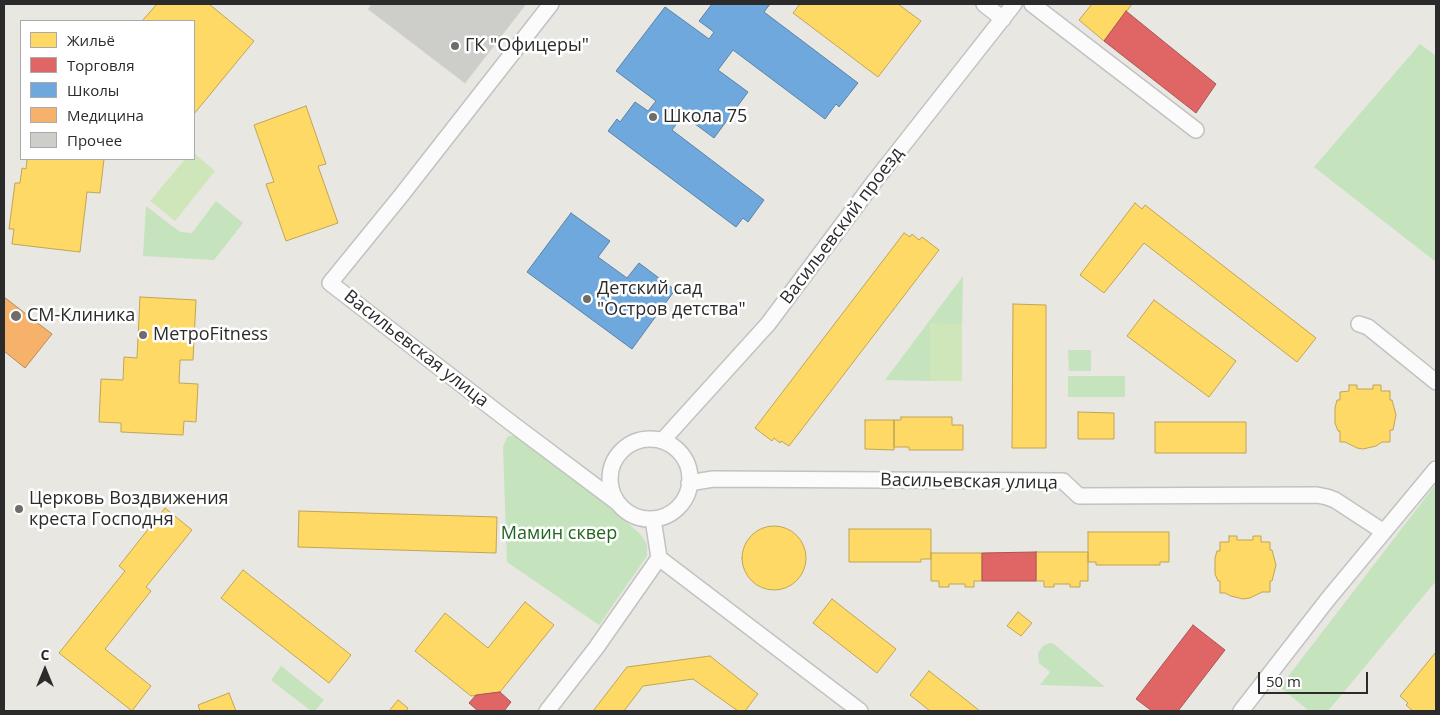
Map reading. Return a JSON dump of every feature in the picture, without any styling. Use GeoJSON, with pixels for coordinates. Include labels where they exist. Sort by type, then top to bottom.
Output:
{"type":"FeatureCollection","features":[{"type":"Feature","properties":{"kind":"street","name":"Васильевская улица"},"geometry":{"type":"LineString","coordinates":[[551,4],[330,283],[510,422],[618,502]]}},
{"type":"Feature","properties":{"kind":"street"},"geometry":{"type":"LineString","coordinates":[[984,4],[1003,19]]}},
{"type":"Feature","properties":{"kind":"street","name":"Васильевский проезд"},"geometry":{"type":"LineString","coordinates":[[662,441],[768,324],[874,182],[1014,4]]}},
{"type":"Feature","properties":{"kind":"street"},"geometry":{"type":"LineString","coordinates":[[1032,4],[1196,130]]}},
{"type":"Feature","properties":{"kind":"street"},"geometry":{"type":"LineString","coordinates":[[1359,324],[1368,327],[1436,382]]}},
{"type":"Feature","properties":{"kind":"street"},"geometry":{"type":"LineString","coordinates":[[648,439],[662,441],[674,447],[683,457],[688,470],[689,483],[686,496],[678,508],[666,515],[653,519],[640,518],[627,512],[612,492],[610,480],[612,467],[617,456],[636,441],[648,439]]}},
{"type":"Feature","properties":{"kind":"street"},"geometry":{"type":"LineString","coordinates":[[1241,711],[1328,599],[1436,469]]}},
{"type":"Feature","properties":{"kind":"street","name":"Васильевская улица"},"geometry":{"type":"LineString","coordinates":[[689,483],[713,479],[1063,481],[1079,496],[1317,495],[1335,500],[1384,532]]}},
{"type":"Feature","properties":{"kind":"street"},"geometry":{"type":"LineString","coordinates":[[547,711],[596,648],[659,558],[653,519]]}},
{"type":"Feature","properties":{"kind":"street"},"geometry":{"type":"LineString","coordinates":[[659,558],[860,711]]}},
{"type":"Feature","properties":{"kind":"green space"},"geometry":{"type":"Polygon","coordinates":[[[1420,44],[1436,56],[1436,262],[1314,167],[1420,44]]]}},
{"type":"Feature","properties":{"kind":"green space"},"geometry":{"type":"Polygon","coordinates":[[[195,154],[215,171],[175,221],[150,201],[184,160],[195,160],[195,154]]]}},
{"type":"Feature","properties":{"kind":"green space"},"geometry":{"type":"Polygon","coordinates":[[[216,201],[243,223],[214,260],[143,256],[146,206],[180,232],[192,233],[216,201]]]}},
{"type":"Feature","properties":{"kind":"green space"},"geometry":{"type":"Polygon","coordinates":[[[963,276],[962,324],[930,324],[930,381],[885,380],[963,276]]]}},
{"type":"Feature","properties":{"kind":"green space"},"geometry":{"type":"Polygon","coordinates":[[[930,323],[962,324],[962,381],[930,381],[930,323]]]}},
{"type":"Feature","properties":{"kind":"green space"},"geometry":{"type":"Polygon","coordinates":[[[1068,350],[1091,350],[1091,371],[1069,371],[1068,350]]]}},
{"type":"Feature","properties":{"kind":"green space"},"geometry":{"type":"Polygon","coordinates":[[[1068,376],[1125,376],[1125,397],[1068,397],[1068,376]]]}},
{"type":"Feature","properties":{"kind":"green space","name":"Мамин сквер"},"geometry":{"type":"Polygon","coordinates":[[[514,435],[612,509],[640,534],[647,544],[647,556],[599,625],[507,562],[503,447],[507,437],[514,435]]]}},
{"type":"Feature","properties":{"kind":"green space"},"geometry":{"type":"Polygon","coordinates":[[[1436,484],[1436,581],[1328,711],[1309,711],[1280,687],[1436,484]]]}},
{"type":"Feature","properties":{"kind":"green space"},"geometry":{"type":"Polygon","coordinates":[[[1049,643],[1054,644],[1105,687],[1040,685],[1050,672],[1039,663],[1038,653],[1043,646],[1049,643]]]}},
{"type":"Feature","properties":{"kind":"green space"},"geometry":{"type":"Polygon","coordinates":[[[281,666],[324,700],[315,711],[311,711],[271,680],[281,666]]]}},
{"type":"Feature","properties":{"kind":"building: Жильё"},"geometry":{"type":"Polygon","coordinates":[[[157,4],[209,4],[254,41],[195,113],[195,20],[143,20],[157,4]]]}},
{"type":"Feature","properties":{"kind":"building: Жильё"},"geometry":{"type":"Polygon","coordinates":[[[800,4],[898,4],[921,21],[878,77],[793,13],[800,4]]]}},
{"type":"Feature","properties":{"kind":"building: Жильё"},"geometry":{"type":"Polygon","coordinates":[[[1092,4],[1132,4],[1104,41],[1079,20],[1092,4]]]}},
{"type":"Feature","properties":{"kind":"building: Жильё"},"geometry":{"type":"Polygon","coordinates":[[[306,106],[326,164],[318,166],[338,223],[286,241],[266,184],[274,182],[254,125],[306,106]]]}},
{"type":"Feature","properties":{"kind":"building: Жильё"},"geometry":{"type":"Polygon","coordinates":[[[27,160],[104,160],[100,193],[87,192],[80,252],[12,244],[14,229],[9,229],[15,183],[20,183],[22,168],[26,169],[27,160]]]}},
{"type":"Feature","properties":{"kind":"building: Жильё"},"geometry":{"type":"Polygon","coordinates":[[[1135,203],[1142,209],[1145,205],[1316,338],[1297,362],[1144,243],[1104,293],[1080,275],[1135,203]]]}},
{"type":"Feature","properties":{"kind":"building: Жильё"},"geometry":{"type":"Polygon","coordinates":[[[904,233],[910,237],[912,234],[919,240],[922,237],[939,250],[789,446],[781,441],[780,443],[774,438],[772,441],[755,428],[904,233]]]}},
{"type":"Feature","properties":{"kind":"building: Жильё"},"geometry":{"type":"Polygon","coordinates":[[[140,297],[196,300],[193,360],[180,360],[179,383],[198,384],[196,422],[184,421],[183,435],[121,432],[121,423],[99,422],[101,379],[123,380],[124,357],[137,358],[140,297]]]}},
{"type":"Feature","properties":{"kind":"building: Жильё"},"geometry":{"type":"Polygon","coordinates":[[[1154,300],[1236,361],[1209,397],[1127,336],[1154,300]]]}},
{"type":"Feature","properties":{"kind":"building: Жильё"},"geometry":{"type":"Polygon","coordinates":[[[1013,304],[1046,305],[1046,448],[1012,448],[1013,304]]]}},
{"type":"Feature","properties":{"kind":"building: Жильё"},"geometry":{"type":"Polygon","coordinates":[[[1349,385],[1357,385],[1357,389],[1373,389],[1373,385],[1381,385],[1381,391],[1390,391],[1390,400],[1392,400],[1396,415],[1393,430],[1390,430],[1390,442],[1382,442],[1376,446],[1363,449],[1340,442],[1340,431],[1338,431],[1335,423],[1335,408],[1337,400],[1340,400],[1340,392],[1349,391],[1349,385]]]}},
{"type":"Feature","properties":{"kind":"building: Жильё"},"geometry":{"type":"Polygon","coordinates":[[[1078,412],[1114,413],[1114,439],[1078,439],[1078,412]]]}},
{"type":"Feature","properties":{"kind":"building: Жильё"},"geometry":{"type":"Polygon","coordinates":[[[901,417],[952,417],[952,425],[963,425],[963,450],[909,450],[909,447],[894,447],[894,420],[901,420],[901,417]]]}},
{"type":"Feature","properties":{"kind":"building: Жильё"},"geometry":{"type":"Polygon","coordinates":[[[865,420],[894,420],[894,450],[865,449],[865,420]]]}},
{"type":"Feature","properties":{"kind":"building: Жильё"},"geometry":{"type":"Polygon","coordinates":[[[1155,422],[1246,422],[1246,453],[1155,453],[1155,422]]]}},
{"type":"Feature","properties":{"kind":"building: Жильё"},"geometry":{"type":"Polygon","coordinates":[[[165,508],[192,530],[146,587],[151,591],[105,649],[151,686],[132,711],[59,653],[125,571],[119,566],[165,508]]]}},
{"type":"Feature","properties":{"kind":"building: Жильё"},"geometry":{"type":"Polygon","coordinates":[[[299,511],[497,517],[496,553],[298,547],[299,511]]]}},
{"type":"Feature","properties":{"kind":"building: Жильё"},"geometry":{"type":"Polygon","coordinates":[[[774,526],[786,528],[797,535],[804,546],[806,558],[804,570],[797,581],[786,588],[774,590],[762,588],[751,581],[744,570],[742,558],[744,546],[751,535],[762,528],[774,526]]]}},
{"type":"Feature","properties":{"kind":"building: Жильё"},"geometry":{"type":"Polygon","coordinates":[[[849,529],[931,529],[931,559],[921,559],[921,562],[849,562],[849,529]]]}},
{"type":"Feature","properties":{"kind":"building: Жильё"},"geometry":{"type":"Polygon","coordinates":[[[1088,532],[1169,532],[1169,562],[1160,562],[1160,565],[1096,565],[1096,562],[1088,562],[1088,532]]]}},
{"type":"Feature","properties":{"kind":"building: Жильё"},"geometry":{"type":"Polygon","coordinates":[[[1229,536],[1237,536],[1237,540],[1253,540],[1253,536],[1261,536],[1261,542],[1270,542],[1270,550],[1272,550],[1276,565],[1272,581],[1270,581],[1270,592],[1262,592],[1243,599],[1220,593],[1220,581],[1218,581],[1215,574],[1215,558],[1217,551],[1220,551],[1220,542],[1229,542],[1229,536]]]}},
{"type":"Feature","properties":{"kind":"building: Жильё"},"geometry":{"type":"Polygon","coordinates":[[[1036,552],[1088,552],[1088,581],[1080,581],[1080,587],[1070,587],[1070,584],[1054,584],[1054,587],[1044,587],[1044,581],[1036,581],[1036,552]]]}},
{"type":"Feature","properties":{"kind":"building: Жильё"},"geometry":{"type":"Polygon","coordinates":[[[931,553],[982,553],[982,581],[974,581],[974,587],[965,587],[965,584],[949,584],[949,587],[939,587],[939,581],[931,581],[931,553]]]}},
{"type":"Feature","properties":{"kind":"building: Жильё"},"geometry":{"type":"Polygon","coordinates":[[[243,570],[351,655],[329,683],[221,598],[243,570]]]}},
{"type":"Feature","properties":{"kind":"building: Жильё"},"geometry":{"type":"Polygon","coordinates":[[[832,599],[896,649],[877,673],[813,623],[832,599]]]}},
{"type":"Feature","properties":{"kind":"building: Жильё"},"geometry":{"type":"Polygon","coordinates":[[[525,602],[554,625],[500,692],[471,696],[415,651],[445,613],[488,648],[525,602]]]}},
{"type":"Feature","properties":{"kind":"building: Жильё"},"geometry":{"type":"Polygon","coordinates":[[[1018,612],[1032,623],[1021,636],[1007,626],[1018,612]]]}},
{"type":"Feature","properties":{"kind":"building: Жильё"},"geometry":{"type":"Polygon","coordinates":[[[1436,652],[1436,711],[1413,711],[1400,696],[1436,652]]]}},
{"type":"Feature","properties":{"kind":"building: Жильё"},"geometry":{"type":"Polygon","coordinates":[[[710,656],[758,694],[745,711],[738,711],[693,679],[643,686],[624,711],[593,711],[627,667],[710,656]]]}},
{"type":"Feature","properties":{"kind":"building: Жильё"},"geometry":{"type":"Polygon","coordinates":[[[929,671],[980,711],[930,711],[910,695],[929,671]]]}},
{"type":"Feature","properties":{"kind":"building: Жильё"},"geometry":{"type":"Polygon","coordinates":[[[229,693],[236,711],[200,711],[198,705],[229,693]]]}},
{"type":"Feature","properties":{"kind":"building: Жильё"},"geometry":{"type":"Polygon","coordinates":[[[398,700],[408,708],[406,711],[389,711],[398,700]]]}},
{"type":"Feature","properties":{"kind":"building: Торговля"},"geometry":{"type":"Polygon","coordinates":[[[1126,11],[1216,84],[1196,113],[1104,41],[1126,11]]]}},
{"type":"Feature","properties":{"kind":"building: Торговля"},"geometry":{"type":"Polygon","coordinates":[[[1036,552],[1036,581],[982,581],[982,553],[1036,552]]]}},
{"type":"Feature","properties":{"kind":"building: Торговля"},"geometry":{"type":"Polygon","coordinates":[[[1193,625],[1225,650],[1178,711],[1152,711],[1136,699],[1193,625]]]}},
{"type":"Feature","properties":{"kind":"building: Торговля"},"geometry":{"type":"Polygon","coordinates":[[[500,692],[511,702],[504,711],[478,711],[469,703],[476,695],[500,692]]]}},
{"type":"Feature","properties":{"kind":"building: Школы","name":"Школа 75"},"geometry":{"type":"Polygon","coordinates":[[[712,4],[770,4],[764,12],[858,83],[839,107],[836,104],[825,119],[733,50],[718,70],[748,92],[714,138],[683,115],[672,130],[764,200],[748,222],[743,218],[736,227],[608,131],[617,119],[620,122],[635,102],[648,111],[656,101],[616,71],[665,7],[709,39],[714,32],[699,21],[712,4]]]}},
{"type":"Feature","properties":{"kind":"building: Школы"},"geometry":{"type":"Polygon","coordinates":[[[571,213],[610,241],[598,257],[627,278],[639,263],[675,290],[632,349],[527,272],[571,213]]]}},
{"type":"Feature","properties":{"kind":"building: Медицина","name":"СМ-Клиника"},"geometry":{"type":"Polygon","coordinates":[[[4,297],[52,334],[25,368],[4,351],[4,297]]]}},
{"type":"Feature","properties":{"kind":"building: Прочее","name":"ГК \"Офицеры\""},"geometry":{"type":"Polygon","coordinates":[[[372,4],[526,4],[465,83],[368,9],[372,4]]]}},
{"type":"Feature","properties":{"kind":"place","name":"ГК \"Офицеры\""},"geometry":{"type":"Point","coordinates":[455,46]}},
{"type":"Feature","properties":{"kind":"place","name":"Школа 75"},"geometry":{"type":"Point","coordinates":[653,117]}},
{"type":"Feature","properties":{"kind":"place","name":"Детский сад \"Остров детства\""},"geometry":{"type":"Point","coordinates":[587,299]}},
{"type":"Feature","properties":{"kind":"place","name":"СМ-Клиника"},"geometry":{"type":"Point","coordinates":[16,316]}},
{"type":"Feature","properties":{"kind":"place","name":"МетроFitness"},"geometry":{"type":"Point","coordinates":[143,335]}},
{"type":"Feature","properties":{"kind":"place","name":"Церковь Воздвижения креста Господня"},"geometry":{"type":"Point","coordinates":[19,509]}}]}
